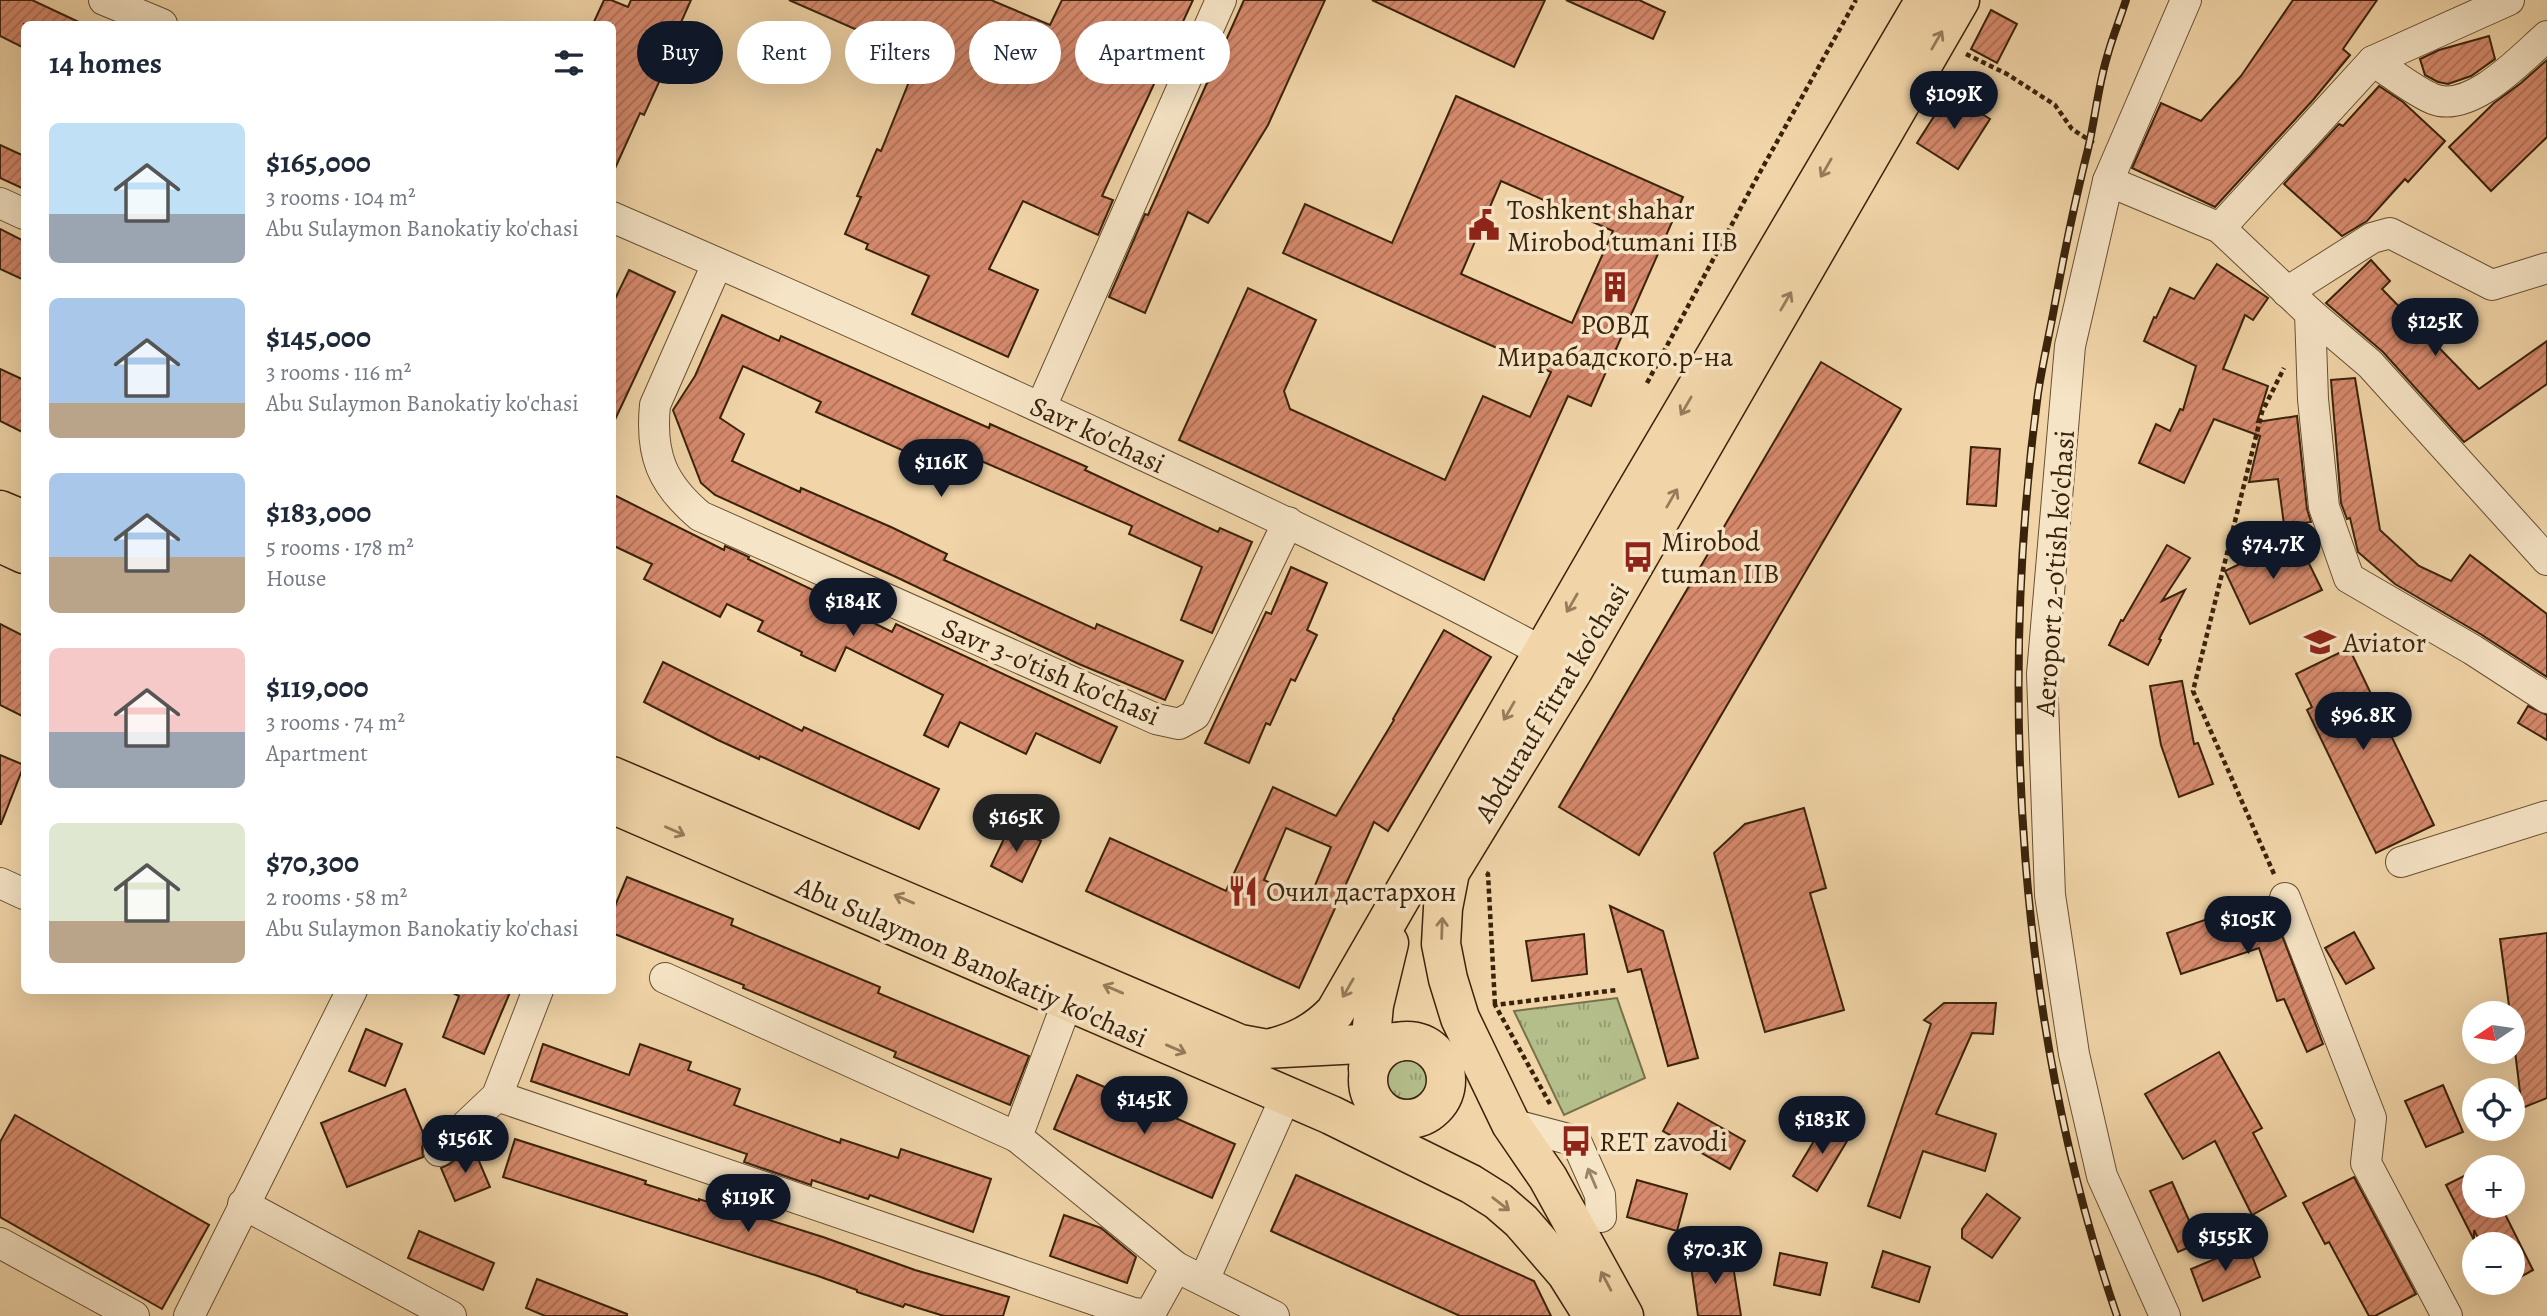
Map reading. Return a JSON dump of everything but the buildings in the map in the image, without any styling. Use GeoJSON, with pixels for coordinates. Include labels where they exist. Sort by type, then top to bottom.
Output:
{"type":"FeatureCollection","features":[{"type":"Feature","properties":{"kind":"main road","name":"Abdurauf Fitrat ko'chasi"},"geometry":{"type":"LineString","coordinates":[[1267,1049],[1287,1044],[1322,1026],[1459,859],[1559,660],[1925,0]]}},
{"type":"Feature","properties":{"kind":"main road","name":"Abdurauf Fitrat ko'chasi"},"geometry":{"type":"LineString","coordinates":[[1559,660],[1960,0]]}},
{"type":"Feature","properties":{"kind":"main road"},"geometry":{"type":"LineString","coordinates":[[0,510],[21,519]]}},
{"type":"Feature","properties":{"kind":"main road"},"geometry":{"type":"LineString","coordinates":[[0,543],[21,553]]}},
{"type":"Feature","properties":{"kind":"main road","name":"Abu Sulaymon Banokatiy ko'chasi"},"geometry":{"type":"LineString","coordinates":[[616,778],[1240,1044],[1267,1049],[1379,1053]]}},
{"type":"Feature","properties":{"kind":"main road","name":"Abu Sulaymon Banokatiy ko'chasi"},"geometry":{"type":"LineString","coordinates":[[616,806],[1331,1115],[1443,1170],[1498,1201],[1521,1221],[1566,1273],[1593,1316]]}},
{"type":"Feature","properties":{"kind":"main road","name":"Abdurauf Fitrat ko'chasi"},"geometry":{"type":"LineString","coordinates":[[1379,1053],[1374,1005],[1396,921],[1459,859]]}},
{"type":"Feature","properties":{"kind":"main road"},"geometry":{"type":"LineString","coordinates":[[1459,859],[1450,872],[1441,926],[1444,962],[1453,995],[1470,1041],[1511,1124],[1548,1178],[1624,1316]]}},
{"type":"Feature","properties":{"kind":"main road"},"geometry":{"type":"LineString","coordinates":[[1443,1067],[1451,1039],[1453,995]]}},
{"type":"Feature","properties":{"kind":"main road"},"geometry":{"type":"LineString","coordinates":[[1331,1115],[1389,1115],[1412,1119],[1433,1110],[1444,1090],[1446,1078],[1438,1056],[1420,1043],[1379,1053],[1372,1098],[1389,1115],[1443,1170]]}},
{"type":"Feature","properties":{"kind":"main road"},"geometry":{"type":"LineString","coordinates":[[1443,1067],[1467,1084],[1511,1124]]}},
{"type":"Feature","properties":{"kind":"street"},"geometry":{"type":"LineString","coordinates":[[104,0],[155,21]]}},
{"type":"Feature","properties":{"kind":"street"},"geometry":{"type":"LineString","coordinates":[[1041,407],[1221,0]]}},
{"type":"Feature","properties":{"kind":"street","name":"Aeroport 2-o'tish ko'chasi"},"geometry":{"type":"LineString","coordinates":[[2165,1316],[2102,1176],[2074,1054],[2050,895],[2043,660],[2070,346],[2114,167],[2186,0]]}},
{"type":"Feature","properties":{"kind":"street"},"geometry":{"type":"LineString","coordinates":[[2220,228],[2373,61],[2509,0]]}},
{"type":"Feature","properties":{"kind":"street"},"geometry":{"type":"LineString","coordinates":[[2373,61],[2435,99],[2455,100],[2488,87],[2547,36]]}},
{"type":"Feature","properties":{"kind":"street"},"geometry":{"type":"LineString","coordinates":[[2114,167],[2220,228],[2310,313],[2370,364],[2547,560]]}},
{"type":"Feature","properties":{"kind":"street"},"geometry":{"type":"LineString","coordinates":[[0,203],[21,213]]}},
{"type":"Feature","properties":{"kind":"street","name":"Savr ko'chasi"},"geometry":{"type":"LineString","coordinates":[[616,219],[1041,407],[1288,523],[1515,635],[1559,660]]}},
{"type":"Feature","properties":{"kind":"street"},"geometry":{"type":"LineString","coordinates":[[2287,292],[2372,239],[2390,233],[2492,285],[2547,268]]}},
{"type":"Feature","properties":{"kind":"street","name":"Savr 3-o'tish ko'chasi"},"geometry":{"type":"LineString","coordinates":[[717,264],[655,405],[653,422],[661,470],[685,503],[700,516],[1156,719],[1179,724],[1195,715],[1288,523]]}},
{"type":"Feature","properties":{"kind":"street"},"geometry":{"type":"LineString","coordinates":[[2310,313],[2313,399],[2324,507],[2349,578],[2473,650],[2547,698]]}},
{"type":"Feature","properties":{"kind":"street"},"geometry":{"type":"LineString","coordinates":[[2401,862],[2547,816]]}},
{"type":"Feature","properties":{"kind":"street"},"geometry":{"type":"LineString","coordinates":[[0,883],[21,893]]}},
{"type":"Feature","properties":{"kind":"street"},"geometry":{"type":"LineString","coordinates":[[2284,898],[2371,1118],[2366,1163],[2447,1316]]}},
{"type":"Feature","properties":{"kind":"street"},"geometry":{"type":"LineString","coordinates":[[665,978],[1017,1137],[1176,1267],[1274,1316]]}},
{"type":"Feature","properties":{"kind":"street"},"geometry":{"type":"LineString","coordinates":[[188,1316],[350,994]]}},
{"type":"Feature","properties":{"kind":"street"},"geometry":{"type":"LineString","coordinates":[[439,1151],[496,1096],[536,994]]}},
{"type":"Feature","properties":{"kind":"street"},"geometry":{"type":"LineString","coordinates":[[1017,1137],[1068,1003]]}},
{"type":"Feature","properties":{"kind":"street"},"geometry":{"type":"LineString","coordinates":[[496,1096],[1133,1313],[1151,1311],[1176,1267]]}},
{"type":"Feature","properties":{"kind":"street"},"geometry":{"type":"LineString","coordinates":[[1204,1280],[1286,1096]]}},
{"type":"Feature","properties":{"kind":"street"},"geometry":{"type":"LineString","coordinates":[[1511,1124],[1576,1140],[1600,1195],[1601,1217]]}},
{"type":"Feature","properties":{"kind":"street"},"geometry":{"type":"LineString","coordinates":[[243,1204],[451,1316]]}},
{"type":"Feature","properties":{"kind":"street"},"geometry":{"type":"LineString","coordinates":[[0,1243],[134,1316]]}},
{"type":"Feature","properties":{"kind":"path"},"geometry":{"type":"LineString","coordinates":[[1647,383],[1856,0]]}},
{"type":"Feature","properties":{"kind":"path"},"geometry":{"type":"LineString","coordinates":[[1937,41],[2007,74],[2055,105],[2072,129],[2114,167]]}},
{"type":"Feature","properties":{"kind":"path"},"geometry":{"type":"LineString","coordinates":[[2284,898],[2193,691],[2262,412],[2286,362]]}},
{"type":"Feature","properties":{"kind":"path"},"geometry":{"type":"LineString","coordinates":[[1459,859],[1494,1005]]}},
{"type":"Feature","properties":{"kind":"green space"},"geometry":{"type":"Polygon","coordinates":[[[1617,998],[1645,1078],[1564,1115],[1514,1011],[1617,998]]]}},
{"type":"Feature","properties":{"kind":"green space"},"geometry":{"type":"Polygon","coordinates":[[[1408,1059],[1424,1065],[1430,1081],[1424,1097],[1408,1103],[1392,1097],[1386,1081],[1392,1065],[1408,1059]]]}},
{"type":"Feature","properties":{"kind":"railway"},"geometry":{"type":"LineString","coordinates":[[2117,1316],[2084,1206],[2057,1093],[2038,977],[2025,859],[2019,741],[2020,624],[2026,507],[2040,383],[2101,80],[2126,0]]}},
{"type":"Feature","properties":{"kind":"place","name":"Toshkent shahar Mirobod tumani IIB"},"geometry":{"type":"Point","coordinates":[1484,225]}},
{"type":"Feature","properties":{"kind":"place","name":"РОВД Мирабадского.р-на"},"geometry":{"type":"Point","coordinates":[1615,287]}},
{"type":"Feature","properties":{"kind":"place","name":"Mirobod tuman IIB"},"geometry":{"type":"Point","coordinates":[1638,557]}},
{"type":"Feature","properties":{"kind":"place","name":"Aviator"},"geometry":{"type":"Point","coordinates":[2320,642]}},
{"type":"Feature","properties":{"kind":"place","name":"Очил дастархон"},"geometry":{"type":"Point","coordinates":[1243,891]}},
{"type":"Feature","properties":{"kind":"place","name":"RET zavodi"},"geometry":{"type":"Point","coordinates":[1576,1141]}}]}
